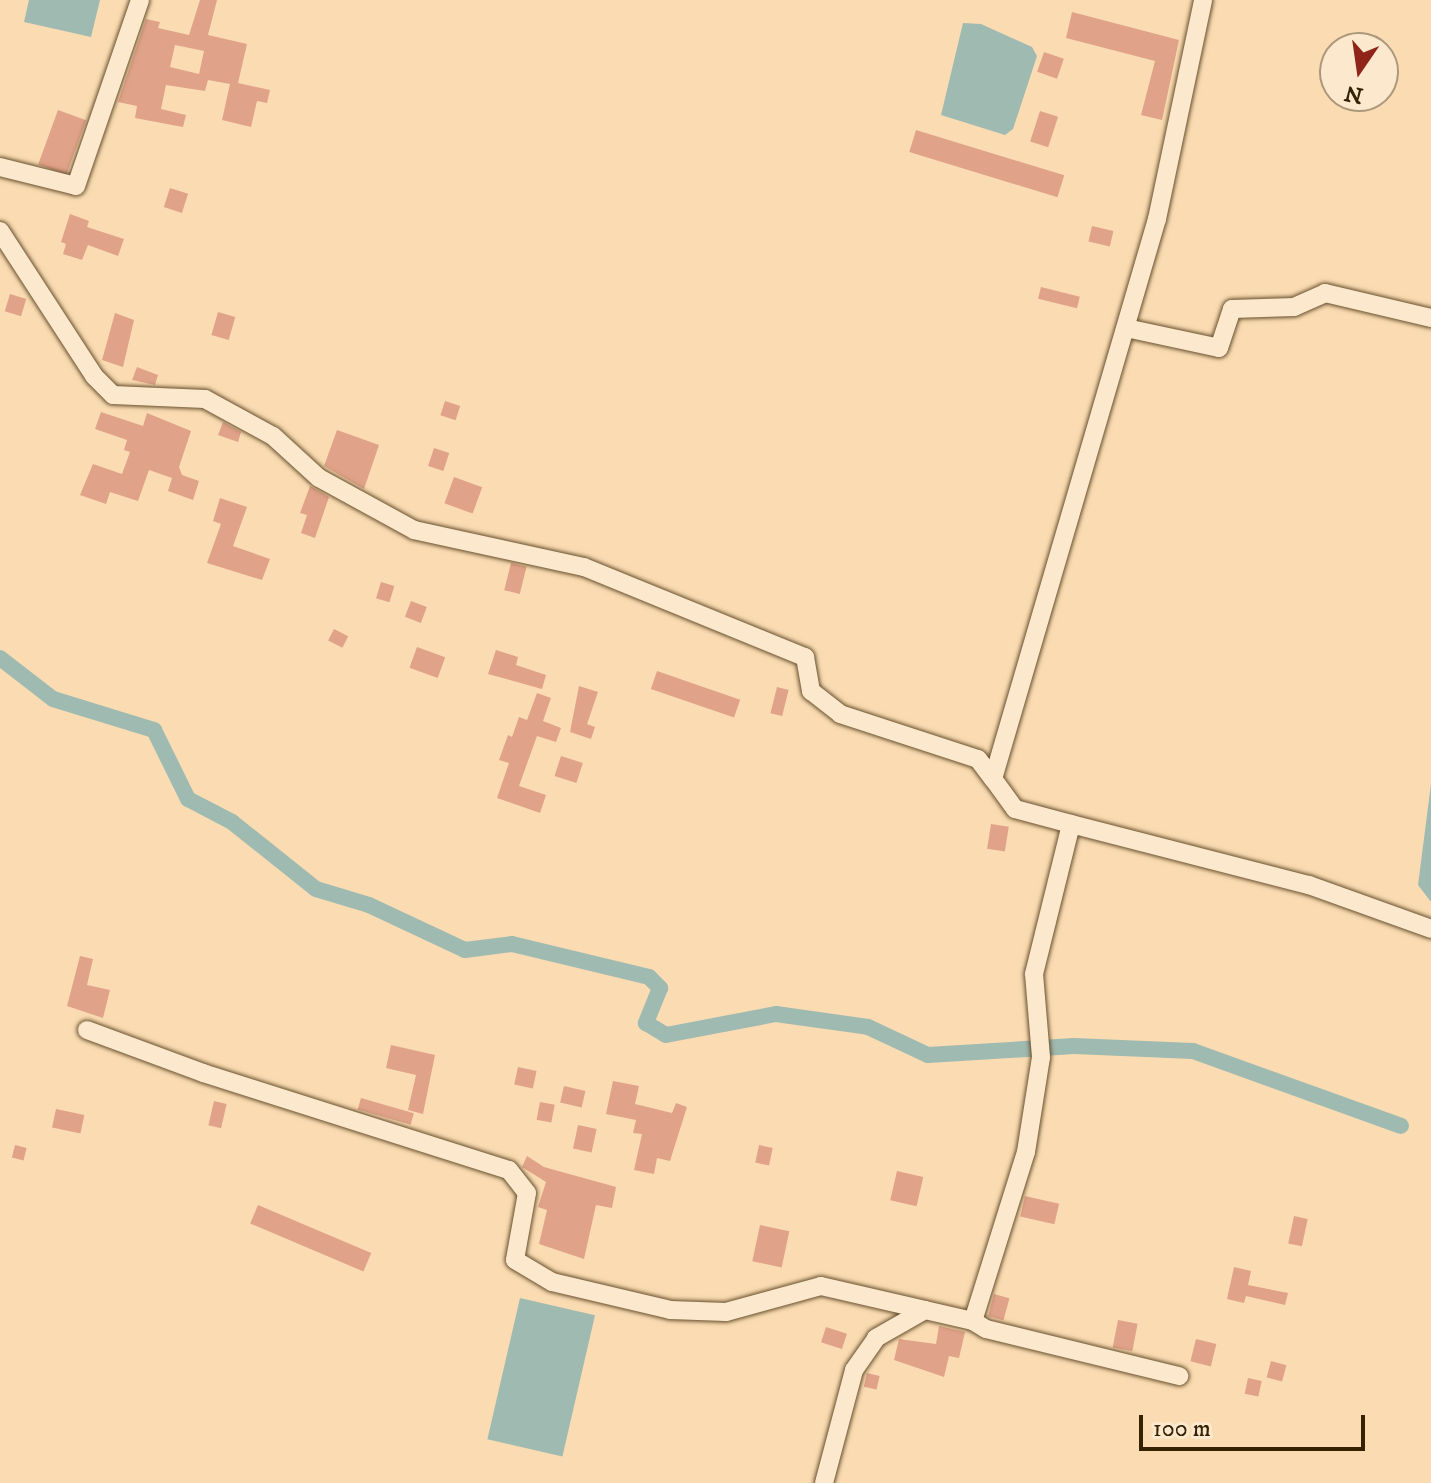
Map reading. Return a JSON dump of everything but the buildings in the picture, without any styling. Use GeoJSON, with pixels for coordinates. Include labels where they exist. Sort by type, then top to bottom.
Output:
{"type":"FeatureCollection","features":[{"type":"Feature","properties":{"kind":"street"},"geometry":{"type":"LineString","coordinates":[[0,167],[76,186],[140,0]]}},
{"type":"Feature","properties":{"kind":"street"},"geometry":{"type":"LineString","coordinates":[[993,779],[1157,219],[1203,0]]}},
{"type":"Feature","properties":{"kind":"street"},"geometry":{"type":"LineString","coordinates":[[0,231],[94,376],[113,395],[205,399],[273,436],[319,478],[414,530],[584,567],[805,657],[811,691],[840,714],[978,759],[1015,809],[1309,885],[1431,929]]}},
{"type":"Feature","properties":{"kind":"street"},"geometry":{"type":"LineString","coordinates":[[1126,328],[1219,348],[1232,309],[1294,307],[1325,293],[1431,318]]}},
{"type":"Feature","properties":{"kind":"street"},"geometry":{"type":"LineString","coordinates":[[973,1321],[1026,1152],[1041,1057],[1034,974],[1071,824]]}},
{"type":"Feature","properties":{"kind":"street"},"geometry":{"type":"LineString","coordinates":[[87,1030],[218,1078],[509,1170],[527,1193],[515,1260],[552,1282],[670,1310],[726,1312],[821,1286],[973,1321],[986,1329],[1179,1376]]}},
{"type":"Feature","properties":{"kind":"street"},"geometry":{"type":"LineString","coordinates":[[824,1483],[854,1370],[876,1338],[925,1310]]}},
{"type":"Feature","properties":{"kind":"water"},"geometry":{"type":"Polygon","coordinates":[[[29,0],[100,0],[91,37],[24,22],[29,0]]]}},
{"type":"Feature","properties":{"kind":"water"},"geometry":{"type":"Polygon","coordinates":[[[963,23],[981,24],[1032,47],[1037,56],[1013,129],[1005,135],[941,115],[963,23]]]}},
{"type":"Feature","properties":{"kind":"water"},"geometry":{"type":"Polygon","coordinates":[[[1431,784],[1431,902],[1418,885],[1431,784]]]}},
{"type":"Feature","properties":{"kind":"water"},"geometry":{"type":"Polygon","coordinates":[[[520,1298],[595,1315],[562,1457],[487,1439],[520,1298]]]}},
{"type":"Feature","properties":{"kind":"waterway"},"geometry":{"type":"LineString","coordinates":[[0,658],[53,699],[154,730],[188,799],[232,822],[316,889],[369,905],[465,950],[512,944],[649,977],[660,988],[646,1023],[666,1035],[776,1014],[868,1027],[928,1055],[1074,1046],[1193,1051],[1401,1126]]}}]}
